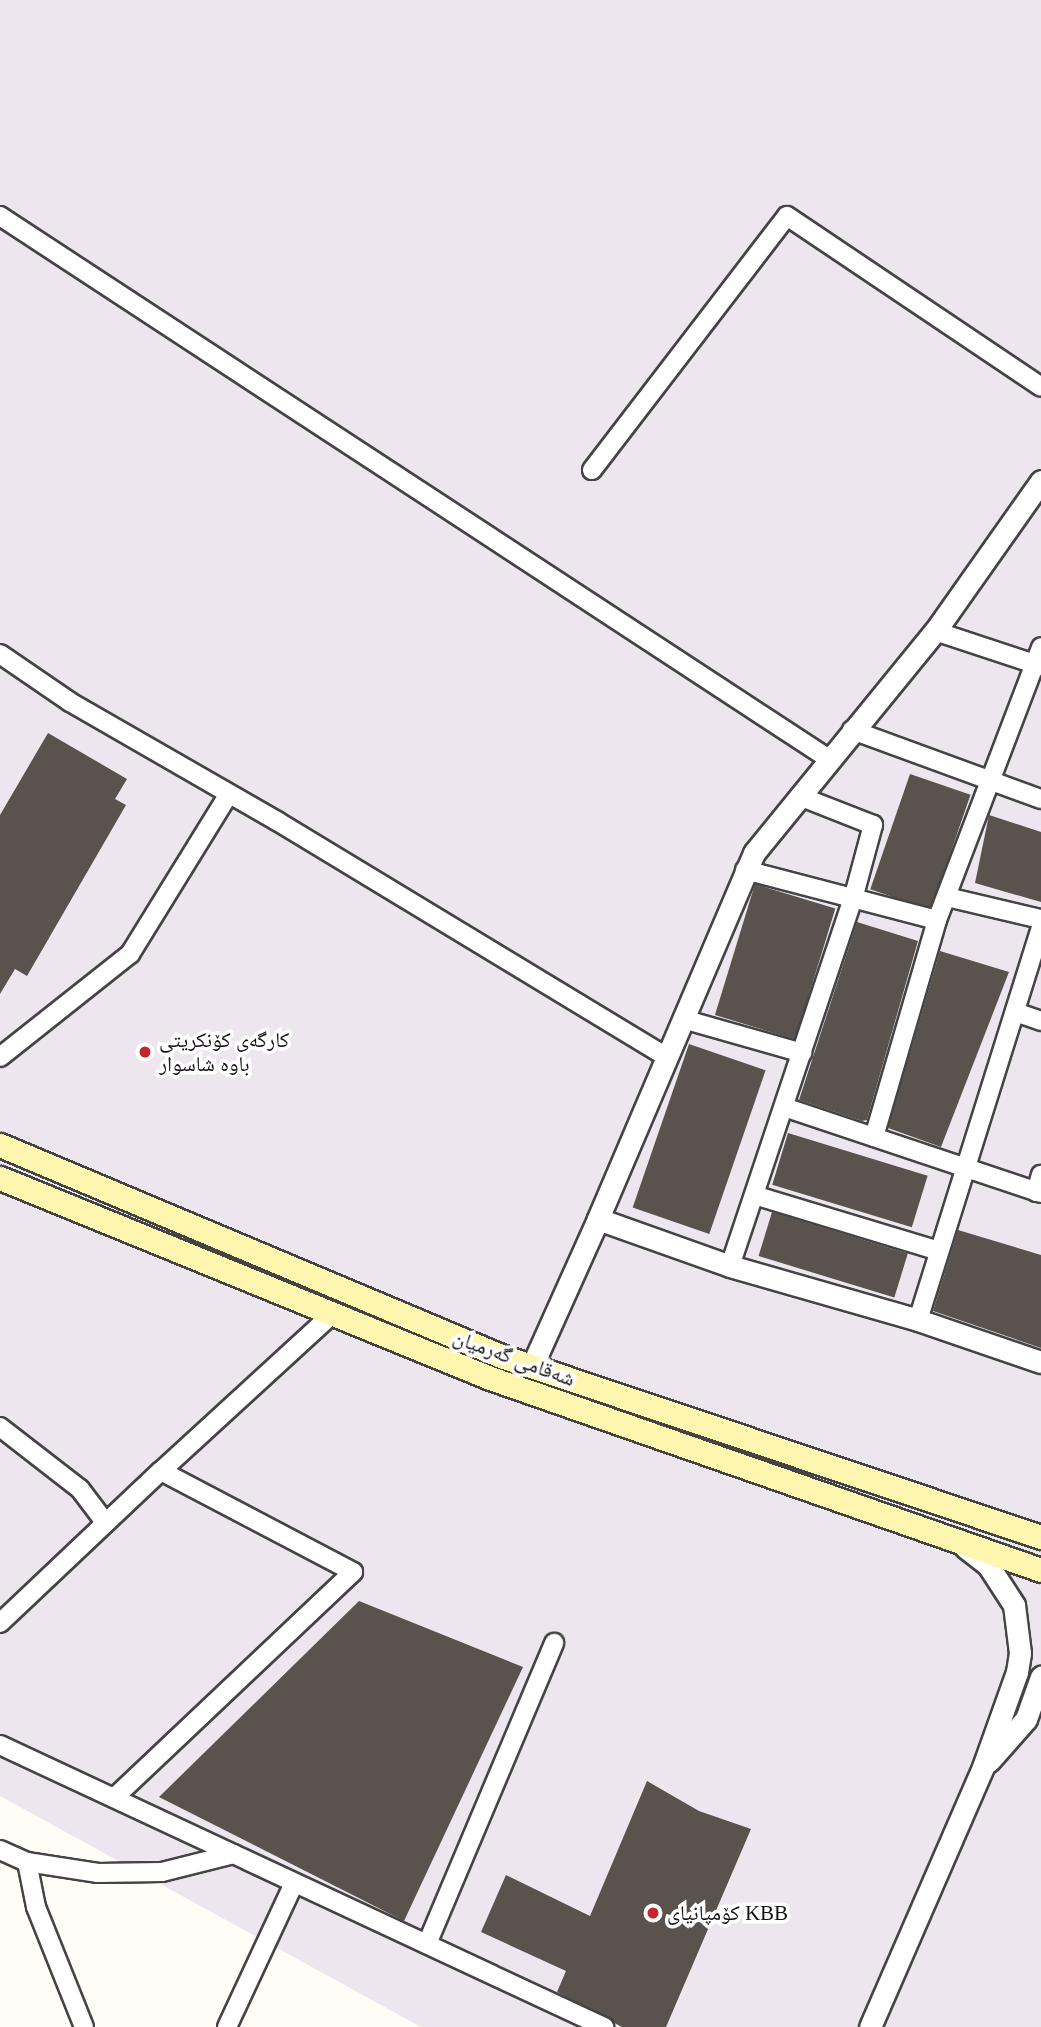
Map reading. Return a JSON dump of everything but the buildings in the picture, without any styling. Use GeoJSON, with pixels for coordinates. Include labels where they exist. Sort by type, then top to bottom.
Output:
{"type":"FeatureCollection","features":[{"type":"Feature","properties":{"kind":"main road","name":"شەقامی گەرمیان"},"geometry":{"type":"LineString","coordinates":[[0,1145],[532,1366],[750,1436],[1041,1537]]}},
{"type":"Feature","properties":{"kind":"main road","name":"شەقامی گەرمیان"},"geometry":{"type":"LineString","coordinates":[[0,1178],[490,1378],[1041,1570]]}},
{"type":"Feature","properties":{"kind":"main road"},"geometry":{"type":"LineString","coordinates":[[739,1465],[750,1436]]}},
{"type":"Feature","properties":{"kind":"street"},"geometry":{"type":"LineString","coordinates":[[0,216],[829,759]]}},
{"type":"Feature","properties":{"kind":"street"},"geometry":{"type":"LineString","coordinates":[[592,470],[787,216],[1041,387]]}},
{"type":"Feature","properties":{"kind":"street"},"geometry":{"type":"LineString","coordinates":[[532,1366],[598,1219],[745,870],[799,796],[934,631],[1041,481]]}},
{"type":"Feature","properties":{"kind":"street"},"geometry":{"type":"LineString","coordinates":[[874,1137],[937,920],[988,782],[1039,659],[934,631]]}},
{"type":"Feature","properties":{"kind":"street"},"geometry":{"type":"LineString","coordinates":[[0,654],[70,702],[229,794],[667,1058]]}},
{"type":"Feature","properties":{"kind":"street"},"geometry":{"type":"LineString","coordinates":[[852,730],[988,782],[1041,799]]}},
{"type":"Feature","properties":{"kind":"street"},"geometry":{"type":"LineString","coordinates":[[0,1057],[130,954],[229,794]]}},
{"type":"Feature","properties":{"kind":"street"},"geometry":{"type":"LineString","coordinates":[[730,1266],[853,899],[873,825],[799,796]]}},
{"type":"Feature","properties":{"kind":"street"},"geometry":{"type":"LineString","coordinates":[[745,870],[937,920]]}},
{"type":"Feature","properties":{"kind":"street"},"geometry":{"type":"LineString","coordinates":[[947,897],[1041,919]]}},
{"type":"Feature","properties":{"kind":"street"},"geometry":{"type":"LineString","coordinates":[[918,1320],[1041,929]]}},
{"type":"Feature","properties":{"kind":"street"},"geometry":{"type":"LineString","coordinates":[[1015,1012],[1041,1021]]}},
{"type":"Feature","properties":{"kind":"street"},"geometry":{"type":"LineString","coordinates":[[683,1019],[802,1053]]}},
{"type":"Feature","properties":{"kind":"street"},"geometry":{"type":"LineString","coordinates":[[784,1107],[966,1167],[1039,1187]]}},
{"type":"Feature","properties":{"kind":"street"},"geometry":{"type":"LineString","coordinates":[[754,1195],[939,1251]]}},
{"type":"Feature","properties":{"kind":"street"},"geometry":{"type":"LineString","coordinates":[[598,1219],[730,1266],[918,1320],[1041,1362]]}},
{"type":"Feature","properties":{"kind":"street"},"geometry":{"type":"LineString","coordinates":[[0,1623],[105,1522],[331,1315]]}},
{"type":"Feature","properties":{"kind":"street"},"geometry":{"type":"LineString","coordinates":[[0,1427],[80,1489],[105,1522]]}},
{"type":"Feature","properties":{"kind":"street"},"geometry":{"type":"LineString","coordinates":[[114,1798],[353,1572],[161,1471]]}},
{"type":"Feature","properties":{"kind":"street"},"geometry":{"type":"LineString","coordinates":[[870,2027],[983,1767],[1017,1672],[1020,1633],[1014,1605],[1002,1581],[958,1541]]}},
{"type":"Feature","properties":{"kind":"street"},"geometry":{"type":"LineString","coordinates":[[427,1944],[554,1643]]}},
{"type":"Feature","properties":{"kind":"street"},"geometry":{"type":"LineString","coordinates":[[983,1767],[1026,1719],[1041,1677]]}},
{"type":"Feature","properties":{"kind":"street"},"geometry":{"type":"LineString","coordinates":[[0,1745],[604,2027]]}},
{"type":"Feature","properties":{"kind":"street"},"geometry":{"type":"LineString","coordinates":[[0,1850],[27,1862],[98,1873],[162,1872],[234,1854]]}},
{"type":"Feature","properties":{"kind":"street"},"geometry":{"type":"LineString","coordinates":[[27,1862],[36,1907],[84,2027]]}},
{"type":"Feature","properties":{"kind":"street"},"geometry":{"type":"LineString","coordinates":[[227,2027],[294,1883]]}},
{"type":"Feature","properties":{"kind":"shaded area"},"geometry":{"type":"Polygon","coordinates":[[[0,0],[1041,0],[1041,2027],[421,2027],[0,1796],[0,0]]]}},
{"type":"Feature","properties":{"kind":"place","name":"کارگەی کۆنکریتی باوە شاسوار"},"geometry":{"type":"Point","coordinates":[145,1052]}},
{"type":"Feature","properties":{"kind":"place","name":"کۆمپانیای KBB"},"geometry":{"type":"Point","coordinates":[653,1913]}}]}
